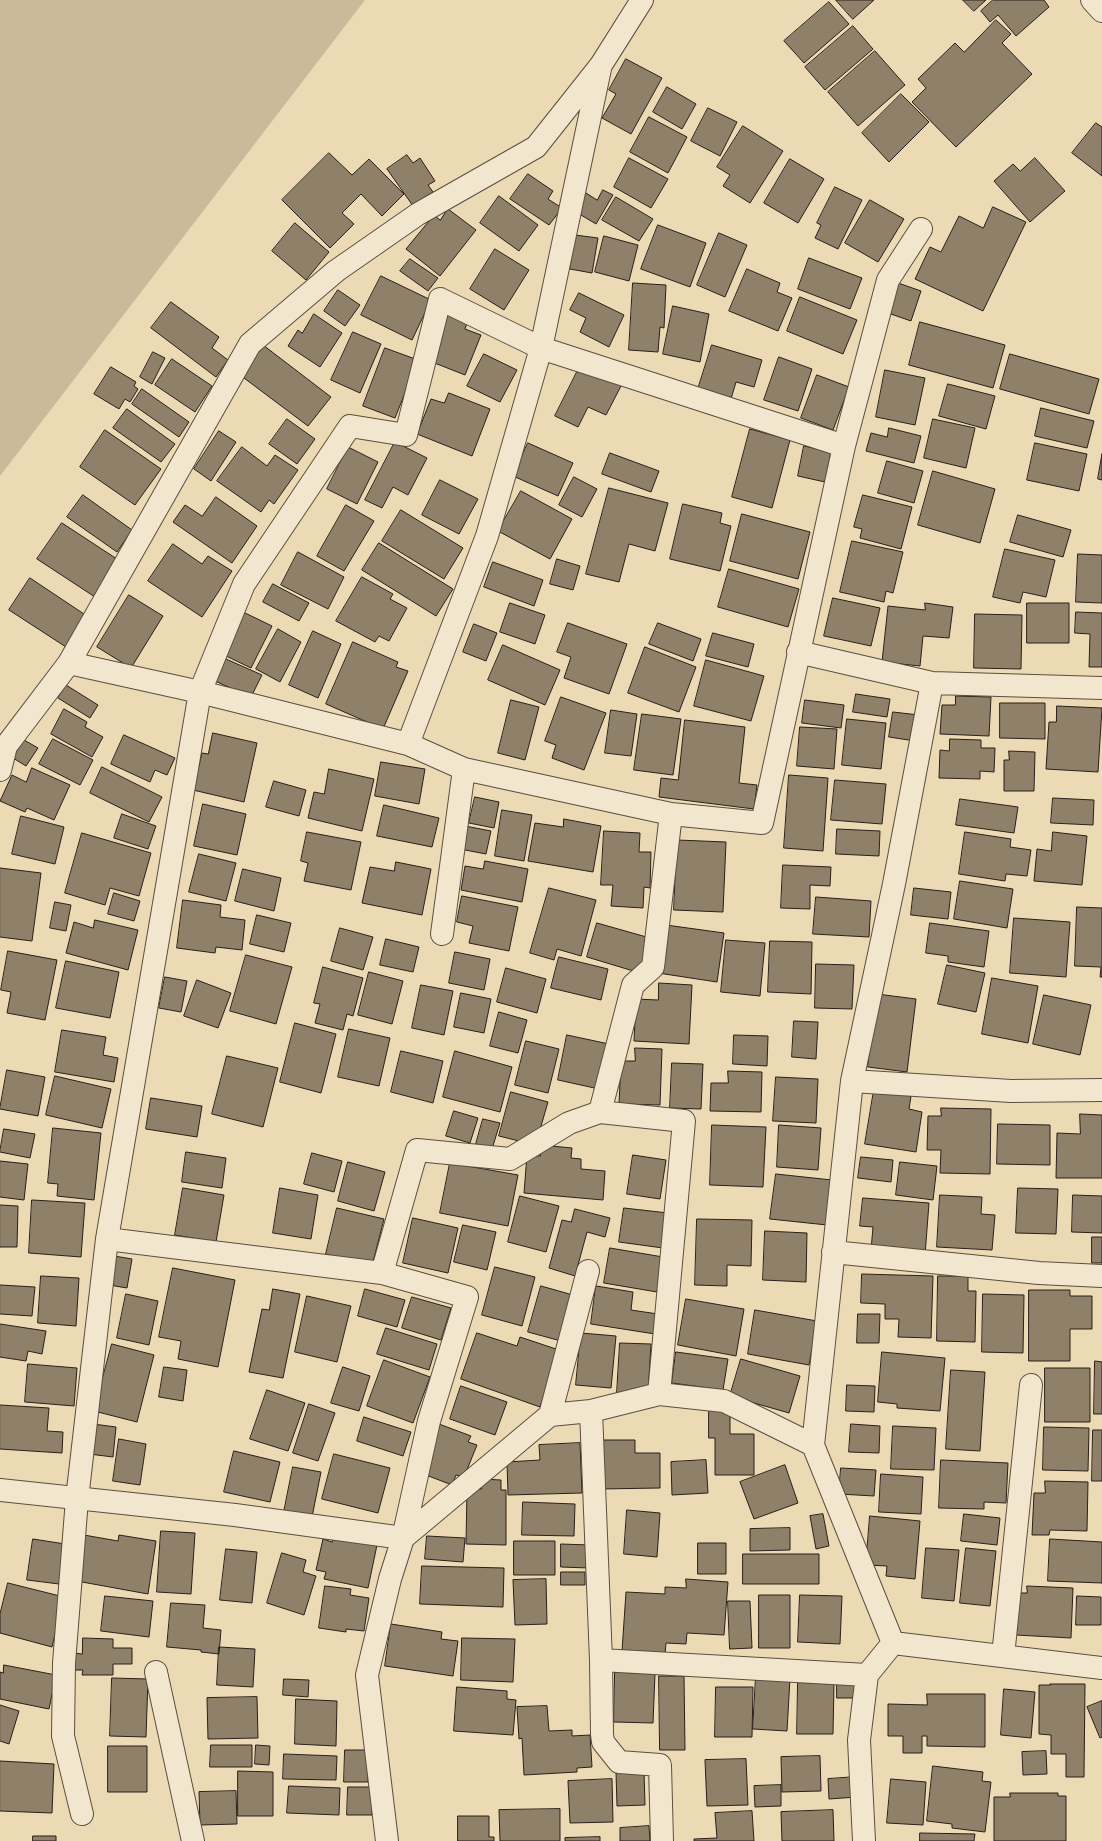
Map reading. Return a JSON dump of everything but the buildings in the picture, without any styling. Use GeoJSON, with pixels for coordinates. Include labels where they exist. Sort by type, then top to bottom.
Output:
{"type":"FeatureCollection","features":[{"type":"Feature","properties":{"kind":"street"},"geometry":{"type":"LineString","coordinates":[[0,770],[6,746],[69,663],[250,344],[336,272],[418,214],[536,147],[601,65],[642,0]]}},
{"type":"Feature","properties":{"kind":"street"},"geometry":{"type":"LineString","coordinates":[[1092,0],[1102,11]]}},
{"type":"Feature","properties":{"kind":"street"},"geometry":{"type":"LineString","coordinates":[[408,744],[487,536],[541,348],[601,65]]}},
{"type":"Feature","properties":{"kind":"street"},"geometry":{"type":"LineString","coordinates":[[69,663],[200,692],[408,744],[464,769],[671,814],[762,823],[844,446],[888,280],[921,229]]}},
{"type":"Feature","properties":{"kind":"street"},"geometry":{"type":"LineString","coordinates":[[82,1814],[63,1736],[64,1663],[77,1499],[106,1239],[200,692],[244,584],[350,426],[406,435],[440,299],[541,348],[844,446]]}},
{"type":"Feature","properties":{"kind":"street"},"geometry":{"type":"LineString","coordinates":[[798,652],[932,683],[1102,688]]}},
{"type":"Feature","properties":{"kind":"street"},"geometry":{"type":"LineString","coordinates":[[893,1644],[813,1445],[852,1080],[894,884],[932,683]]}},
{"type":"Feature","properties":{"kind":"street"},"geometry":{"type":"LineString","coordinates":[[442,934],[464,769]]}},
{"type":"Feature","properties":{"kind":"street"},"geometry":{"type":"LineString","coordinates":[[600,1112],[633,985],[653,967],[671,814]]}},
{"type":"Feature","properties":{"kind":"street"},"geometry":{"type":"LineString","coordinates":[[852,1080],[1011,1091],[1102,1090]]}},
{"type":"Feature","properties":{"kind":"street"},"geometry":{"type":"LineString","coordinates":[[382,1273],[417,1150],[510,1159],[569,1123],[600,1112],[684,1121],[659,1394]]}},
{"type":"Feature","properties":{"kind":"street"},"geometry":{"type":"LineString","coordinates":[[106,1239],[382,1273],[468,1297],[429,1421],[403,1538],[390,1579],[367,1675],[387,1841]]}},
{"type":"Feature","properties":{"kind":"street"},"geometry":{"type":"LineString","coordinates":[[833,1252],[1039,1273],[1102,1276]]}},
{"type":"Feature","properties":{"kind":"street"},"geometry":{"type":"LineString","coordinates":[[550,1415],[588,1271]]}},
{"type":"Feature","properties":{"kind":"street"},"geometry":{"type":"LineString","coordinates":[[1003,1656],[1031,1384]]}},
{"type":"Feature","properties":{"kind":"street"},"geometry":{"type":"LineString","coordinates":[[0,1490],[235,1515],[403,1538],[550,1415],[591,1411],[659,1394],[724,1401],[813,1445]]}},
{"type":"Feature","properties":{"kind":"street"},"geometry":{"type":"LineString","coordinates":[[591,1411],[603,1742],[619,1762],[660,1765],[662,1841]]}},
{"type":"Feature","properties":{"kind":"street"},"geometry":{"type":"LineString","coordinates":[[893,1644],[1102,1668]]}},
{"type":"Feature","properties":{"kind":"street"},"geometry":{"type":"LineString","coordinates":[[864,1841],[859,1740],[867,1675],[893,1644]]}},
{"type":"Feature","properties":{"kind":"street"},"geometry":{"type":"LineString","coordinates":[[601,1660],[867,1675]]}},
{"type":"Feature","properties":{"kind":"street"},"geometry":{"type":"LineString","coordinates":[[156,1672],[193,1841]]}},
{"type":"Feature","properties":{"kind":"shaded area"},"geometry":{"type":"Polygon","coordinates":[[[0,0],[365,0],[0,476],[0,0]]]}}]}
